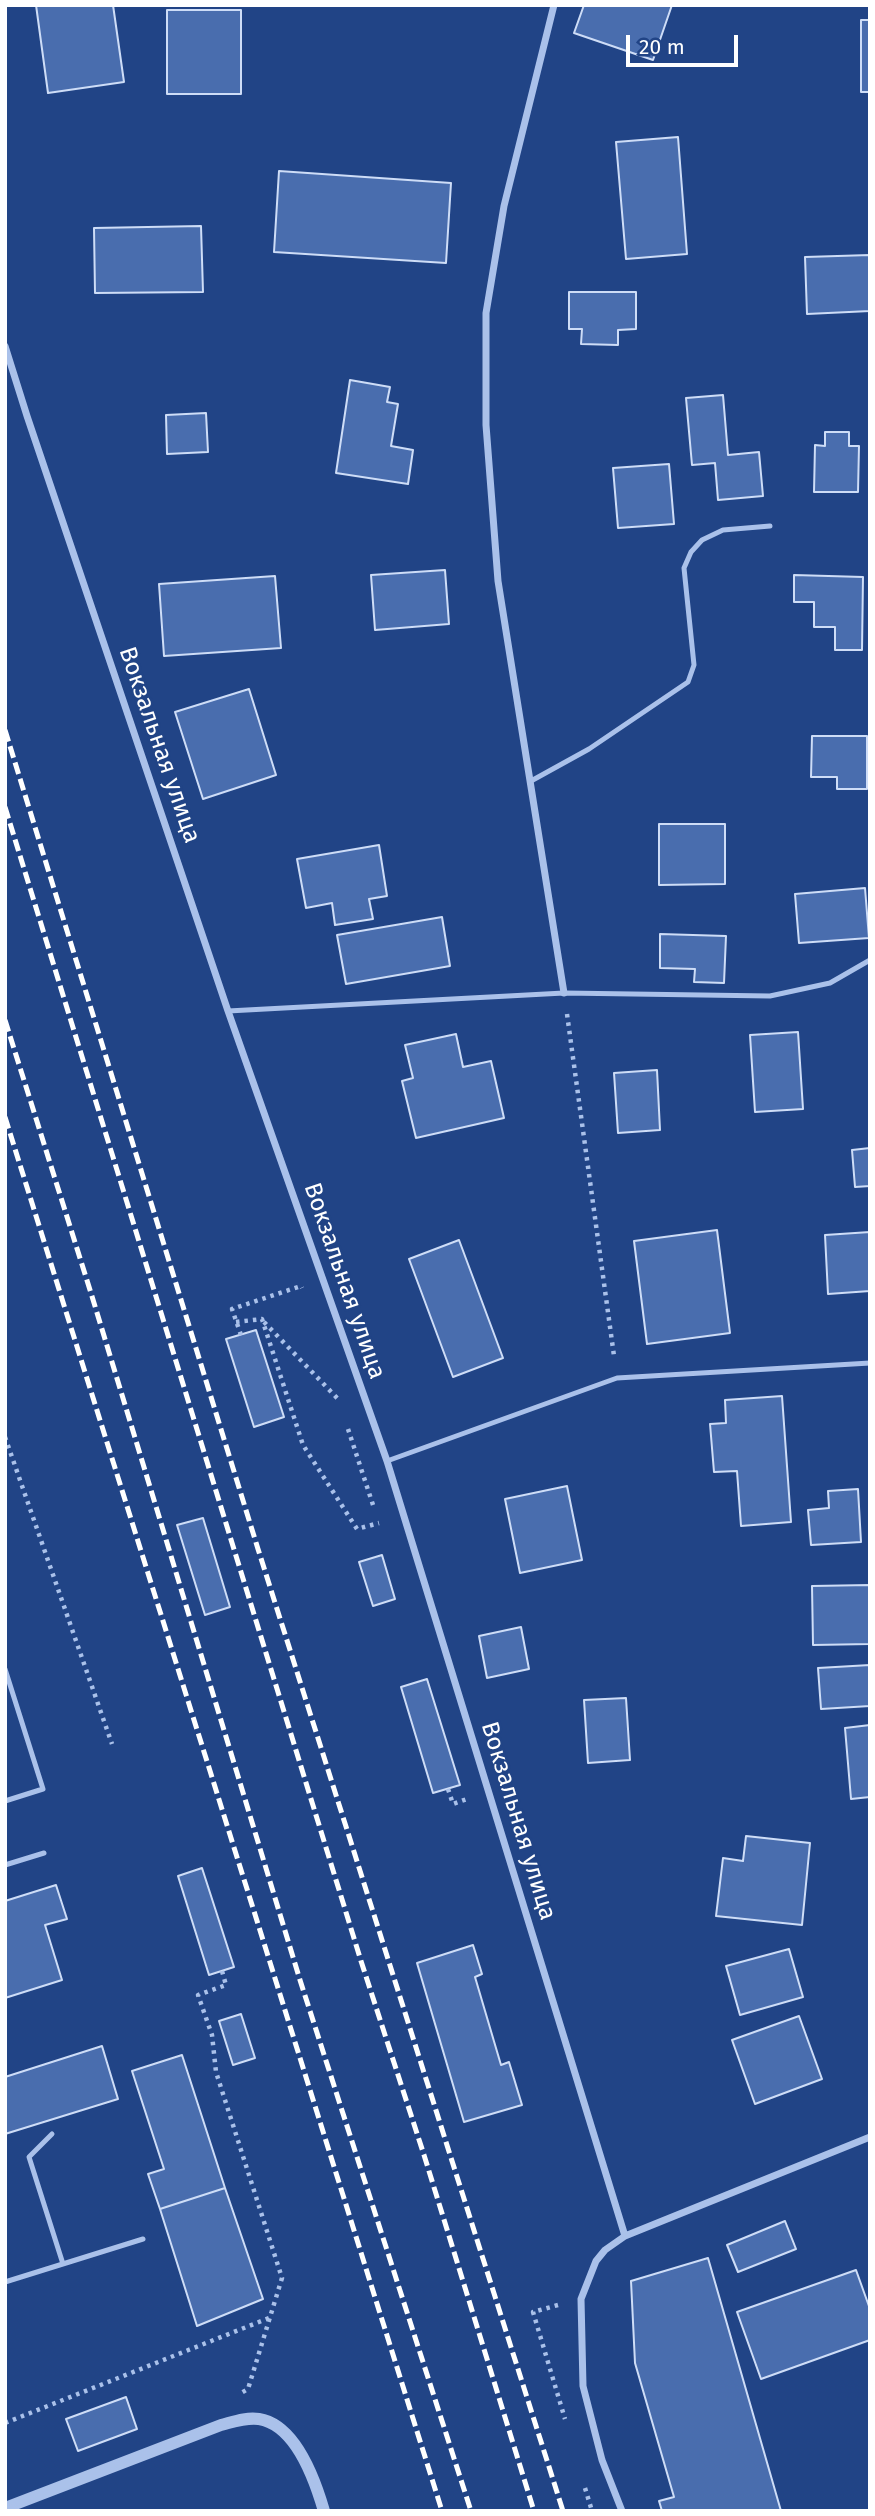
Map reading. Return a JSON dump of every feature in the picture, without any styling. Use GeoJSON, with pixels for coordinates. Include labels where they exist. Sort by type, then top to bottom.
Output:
{"type":"FeatureCollection","features":[{"type":"Feature","properties":{"kind":"street"},"geometry":{"type":"LineString","coordinates":[[554,5],[503,206],[486,313],[486,425],[498,581],[564,993]]}},
{"type":"Feature","properties":{"kind":"street","name":"Вокзальная улица"},"geometry":{"type":"LineString","coordinates":[[5,346],[228,1011],[387,1461],[625,2236]]}},
{"type":"Feature","properties":{"kind":"street"},"geometry":{"type":"LineString","coordinates":[[622,2511],[602,2460],[583,2386],[580,2299],[596,2261],[605,2250],[625,2236],[870,2137]]}},
{"type":"Feature","properties":{"kind":"street"},"geometry":{"type":"LineString","coordinates":[[5,2508],[220,2425],[261,2419],[284,2432],[298,2448],[316,2483],[324,2511]]}},
{"type":"Feature","properties":{"kind":"lane"},"geometry":{"type":"LineString","coordinates":[[531,781],[589,749],[688,681],[694,665],[684,568],[691,552],[702,540],[723,530],[770,526]]}},
{"type":"Feature","properties":{"kind":"lane"},"geometry":{"type":"LineString","coordinates":[[228,1011],[564,993],[770,996],[830,984],[870,960]]}},
{"type":"Feature","properties":{"kind":"lane"},"geometry":{"type":"LineString","coordinates":[[387,1461],[617,1378],[870,1363]]}},
{"type":"Feature","properties":{"kind":"lane"},"geometry":{"type":"LineString","coordinates":[[5,1669],[43,1789],[5,1801]]}},
{"type":"Feature","properties":{"kind":"lane"},"geometry":{"type":"LineString","coordinates":[[5,1865],[44,1853]]}},
{"type":"Feature","properties":{"kind":"lane"},"geometry":{"type":"LineString","coordinates":[[52,2134],[29,2157],[62,2264]]}},
{"type":"Feature","properties":{"kind":"lane"},"geometry":{"type":"LineString","coordinates":[[5,2282],[143,2239]]}},
{"type":"Feature","properties":{"kind":"path"},"geometry":{"type":"LineString","coordinates":[[564,993],[617,1378]]}},
{"type":"Feature","properties":{"kind":"path"},"geometry":{"type":"LineString","coordinates":[[241,1335],[232,1309],[301,1286],[305,1298]]}},
{"type":"Feature","properties":{"kind":"path"},"geometry":{"type":"LineString","coordinates":[[236,1322],[262,1319]]}},
{"type":"Feature","properties":{"kind":"path"},"geometry":{"type":"LineString","coordinates":[[262,1319],[338,1399],[334,1387]]}},
{"type":"Feature","properties":{"kind":"path"},"geometry":{"type":"LineString","coordinates":[[262,1319],[303,1445],[358,1529],[379,1523]]}},
{"type":"Feature","properties":{"kind":"path"},"geometry":{"type":"LineString","coordinates":[[346,1424],[384,1536]]}},
{"type":"Feature","properties":{"kind":"path"},"geometry":{"type":"LineString","coordinates":[[5,1437],[112,1744]]}},
{"type":"Feature","properties":{"kind":"path"},"geometry":{"type":"LineString","coordinates":[[448,1789],[453,1804],[471,1797]]}},
{"type":"Feature","properties":{"kind":"path"},"geometry":{"type":"LineString","coordinates":[[222,1971],[226,1985],[198,1994],[212,2035],[216,2071],[282,2278],[248,2389],[236,2395]]}},
{"type":"Feature","properties":{"kind":"path"},"geometry":{"type":"LineString","coordinates":[[5,2423],[270,2317]]}},
{"type":"Feature","properties":{"kind":"building"},"geometry":{"type":"Polygon","coordinates":[[[36,5],[113,5],[124,82],[48,93],[36,5]]]}},
{"type":"Feature","properties":{"kind":"building"},"geometry":{"type":"Polygon","coordinates":[[[584,5],[672,5],[653,60],[574,33],[584,5]]]}},
{"type":"Feature","properties":{"kind":"building"},"geometry":{"type":"Polygon","coordinates":[[[167,10],[241,10],[241,94],[167,94],[167,10]]]}},
{"type":"Feature","properties":{"kind":"building"},"geometry":{"type":"Polygon","coordinates":[[[861,20],[870,20],[870,92],[861,92],[861,20]]]}},
{"type":"Feature","properties":{"kind":"building"},"geometry":{"type":"Polygon","coordinates":[[[678,137],[687,254],[626,259],[616,142],[678,137]]]}},
{"type":"Feature","properties":{"kind":"building"},"geometry":{"type":"Polygon","coordinates":[[[279,171],[451,183],[446,263],[274,252],[279,171]]]}},
{"type":"Feature","properties":{"kind":"building"},"geometry":{"type":"Polygon","coordinates":[[[201,226],[203,292],[95,293],[94,228],[201,226]]]}},
{"type":"Feature","properties":{"kind":"building"},"geometry":{"type":"Polygon","coordinates":[[[870,255],[870,311],[807,314],[805,257],[870,255]]]}},
{"type":"Feature","properties":{"kind":"building"},"geometry":{"type":"Polygon","coordinates":[[[569,292],[636,292],[636,329],[618,330],[618,345],[581,344],[582,329],[569,329],[569,292]]]}},
{"type":"Feature","properties":{"kind":"building"},"geometry":{"type":"Polygon","coordinates":[[[350,380],[390,387],[387,402],[398,404],[391,446],[413,450],[408,484],[336,473],[350,380]]]}},
{"type":"Feature","properties":{"kind":"building"},"geometry":{"type":"Polygon","coordinates":[[[723,395],[728,455],[759,452],[763,496],[718,500],[715,463],[692,465],[686,398],[723,395]]]}},
{"type":"Feature","properties":{"kind":"building"},"geometry":{"type":"Polygon","coordinates":[[[206,413],[208,452],[167,454],[166,415],[206,413]]]}},
{"type":"Feature","properties":{"kind":"building"},"geometry":{"type":"Polygon","coordinates":[[[825,432],[849,432],[849,446],[859,446],[858,492],[814,492],[815,445],[825,446],[825,432]]]}},
{"type":"Feature","properties":{"kind":"building"},"geometry":{"type":"Polygon","coordinates":[[[669,464],[674,524],[618,528],[613,468],[669,464]]]}},
{"type":"Feature","properties":{"kind":"building"},"geometry":{"type":"Polygon","coordinates":[[[445,570],[449,624],[375,630],[371,575],[445,570]]]}},
{"type":"Feature","properties":{"kind":"building"},"geometry":{"type":"Polygon","coordinates":[[[794,575],[863,577],[862,650],[835,650],[835,627],[814,627],[814,602],[794,602],[794,575]]]}},
{"type":"Feature","properties":{"kind":"building"},"geometry":{"type":"Polygon","coordinates":[[[275,576],[281,648],[164,656],[159,584],[275,576]]]}},
{"type":"Feature","properties":{"kind":"building"},"geometry":{"type":"Polygon","coordinates":[[[249,689],[276,775],[203,799],[175,712],[249,689]]]}},
{"type":"Feature","properties":{"kind":"building"},"geometry":{"type":"Polygon","coordinates":[[[812,736],[867,736],[867,789],[837,789],[837,777],[811,777],[812,736]]]}},
{"type":"Feature","properties":{"kind":"building"},"geometry":{"type":"Polygon","coordinates":[[[659,824],[725,824],[725,884],[659,885],[659,824]]]}},
{"type":"Feature","properties":{"kind":"building"},"geometry":{"type":"Polygon","coordinates":[[[379,845],[387,896],[369,899],[373,919],[335,925],[332,903],[306,908],[297,859],[379,845]]]}},
{"type":"Feature","properties":{"kind":"building"},"geometry":{"type":"Polygon","coordinates":[[[865,888],[869,938],[799,943],[795,894],[865,888]]]}},
{"type":"Feature","properties":{"kind":"building"},"geometry":{"type":"Polygon","coordinates":[[[442,917],[450,966],[346,984],[337,935],[442,917]]]}},
{"type":"Feature","properties":{"kind":"building"},"geometry":{"type":"Polygon","coordinates":[[[660,934],[726,936],[724,983],[694,982],[695,969],[660,968],[660,934]]]}},
{"type":"Feature","properties":{"kind":"building"},"geometry":{"type":"Polygon","coordinates":[[[798,1032],[803,1109],[755,1112],[750,1035],[798,1032]]]}},
{"type":"Feature","properties":{"kind":"building"},"geometry":{"type":"Polygon","coordinates":[[[456,1034],[463,1067],[491,1061],[504,1118],[416,1138],[402,1081],[413,1078],[405,1045],[456,1034]]]}},
{"type":"Feature","properties":{"kind":"building"},"geometry":{"type":"Polygon","coordinates":[[[657,1070],[660,1130],[618,1133],[614,1073],[657,1070]]]}},
{"type":"Feature","properties":{"kind":"building"},"geometry":{"type":"Polygon","coordinates":[[[870,1148],[870,1186],[855,1187],[852,1150],[870,1148]]]}},
{"type":"Feature","properties":{"kind":"building"},"geometry":{"type":"Polygon","coordinates":[[[717,1230],[730,1333],[647,1344],[634,1241],[717,1230]]]}},
{"type":"Feature","properties":{"kind":"building"},"geometry":{"type":"Polygon","coordinates":[[[870,1232],[870,1291],[828,1294],[825,1235],[870,1232]]]}},
{"type":"Feature","properties":{"kind":"building"},"geometry":{"type":"Polygon","coordinates":[[[459,1240],[503,1358],[453,1377],[409,1259],[459,1240]]]}},
{"type":"Feature","properties":{"kind":"building"},"geometry":{"type":"Polygon","coordinates":[[[256,1330],[284,1417],[254,1427],[226,1339],[256,1330]]]}},
{"type":"Feature","properties":{"kind":"building"},"geometry":{"type":"Polygon","coordinates":[[[782,1396],[791,1522],[741,1526],[737,1471],[714,1472],[710,1424],[726,1423],[725,1400],[782,1396]]]}},
{"type":"Feature","properties":{"kind":"building"},"geometry":{"type":"Polygon","coordinates":[[[567,1486],[582,1560],[520,1573],[505,1499],[567,1486]]]}},
{"type":"Feature","properties":{"kind":"building"},"geometry":{"type":"Polygon","coordinates":[[[858,1489],[861,1542],[811,1545],[808,1510],[829,1508],[828,1491],[858,1489]]]}},
{"type":"Feature","properties":{"kind":"building"},"geometry":{"type":"Polygon","coordinates":[[[203,1518],[230,1607],[205,1615],[177,1525],[203,1518]]]}},
{"type":"Feature","properties":{"kind":"building"},"geometry":{"type":"Polygon","coordinates":[[[382,1555],[395,1599],[373,1606],[359,1562],[382,1555]]]}},
{"type":"Feature","properties":{"kind":"building"},"geometry":{"type":"Polygon","coordinates":[[[870,1585],[870,1644],[813,1645],[812,1586],[870,1585]]]}},
{"type":"Feature","properties":{"kind":"building"},"geometry":{"type":"Polygon","coordinates":[[[521,1627],[529,1669],[487,1678],[479,1636],[521,1627]]]}},
{"type":"Feature","properties":{"kind":"building"},"geometry":{"type":"Polygon","coordinates":[[[870,1665],[870,1706],[821,1709],[818,1668],[870,1665]]]}},
{"type":"Feature","properties":{"kind":"building"},"geometry":{"type":"Polygon","coordinates":[[[427,1679],[460,1785],[433,1793],[401,1687],[427,1679]]]}},
{"type":"Feature","properties":{"kind":"building"},"geometry":{"type":"Polygon","coordinates":[[[626,1698],[630,1760],[588,1763],[584,1700],[626,1698]]]}},
{"type":"Feature","properties":{"kind":"building"},"geometry":{"type":"Polygon","coordinates":[[[870,1725],[870,1797],[851,1799],[845,1728],[870,1725]]]}},
{"type":"Feature","properties":{"kind":"building"},"geometry":{"type":"Polygon","coordinates":[[[746,1836],[810,1843],[802,1925],[716,1916],[723,1858],[743,1861],[746,1836]]]}},
{"type":"Feature","properties":{"kind":"building"},"geometry":{"type":"Polygon","coordinates":[[[202,1868],[234,1967],[209,1975],[178,1876],[202,1868]]]}},
{"type":"Feature","properties":{"kind":"building"},"geometry":{"type":"Polygon","coordinates":[[[56,1885],[67,1919],[45,1925],[62,1980],[5,1998],[5,1901],[56,1885]]]}},
{"type":"Feature","properties":{"kind":"building"},"geometry":{"type":"Polygon","coordinates":[[[473,1945],[482,1974],[475,1977],[501,2065],[509,2062],[522,2105],[464,2122],[417,1963],[473,1945]]]}},
{"type":"Feature","properties":{"kind":"building"},"geometry":{"type":"Polygon","coordinates":[[[789,1949],[803,1997],[740,2015],[726,1966],[789,1949]]]}},
{"type":"Feature","properties":{"kind":"building"},"geometry":{"type":"Polygon","coordinates":[[[241,2014],[255,2058],[233,2065],[219,2021],[241,2014]]]}},
{"type":"Feature","properties":{"kind":"building"},"geometry":{"type":"Polygon","coordinates":[[[799,2016],[822,2079],[755,2104],[732,2040],[799,2016]]]}},
{"type":"Feature","properties":{"kind":"building"},"geometry":{"type":"Polygon","coordinates":[[[102,2046],[118,2099],[5,2134],[5,2077],[102,2046]]]}},
{"type":"Feature","properties":{"kind":"building"},"geometry":{"type":"Polygon","coordinates":[[[182,2055],[225,2188],[160,2209],[148,2174],[164,2169],[132,2071],[182,2055]]]}},
{"type":"Feature","properties":{"kind":"building"},"geometry":{"type":"Polygon","coordinates":[[[225,2188],[263,2299],[197,2326],[160,2209],[225,2188]]]}},
{"type":"Feature","properties":{"kind":"building"},"geometry":{"type":"Polygon","coordinates":[[[785,2221],[796,2249],[738,2272],[727,2245],[785,2221]]]}},
{"type":"Feature","properties":{"kind":"building"},"geometry":{"type":"Polygon","coordinates":[[[708,2258],[781,2511],[662,2511],[659,2501],[674,2497],[635,2363],[631,2281],[708,2258]]]}},
{"type":"Feature","properties":{"kind":"building"},"geometry":{"type":"Polygon","coordinates":[[[856,2270],[870,2309],[870,2340],[761,2379],[737,2312],[856,2270]]]}},
{"type":"Feature","properties":{"kind":"building"},"geometry":{"type":"Polygon","coordinates":[[[126,2397],[137,2429],[78,2451],[66,2419],[126,2397]]]}},
{"type":"Feature","properties":{"kind":"railway"},"geometry":{"type":"LineString","coordinates":[[5,730],[258,1549],[563,2511]]}},
{"type":"Feature","properties":{"kind":"railway"},"geometry":{"type":"LineString","coordinates":[[5,807],[361,1961],[534,2511]]}},
{"type":"Feature","properties":{"kind":"railway"},"geometry":{"type":"LineString","coordinates":[[5,1020],[300,1980],[471,2511]]}},
{"type":"Feature","properties":{"kind":"railway"},"geometry":{"type":"LineString","coordinates":[[5,1117],[442,2511]]}}]}
